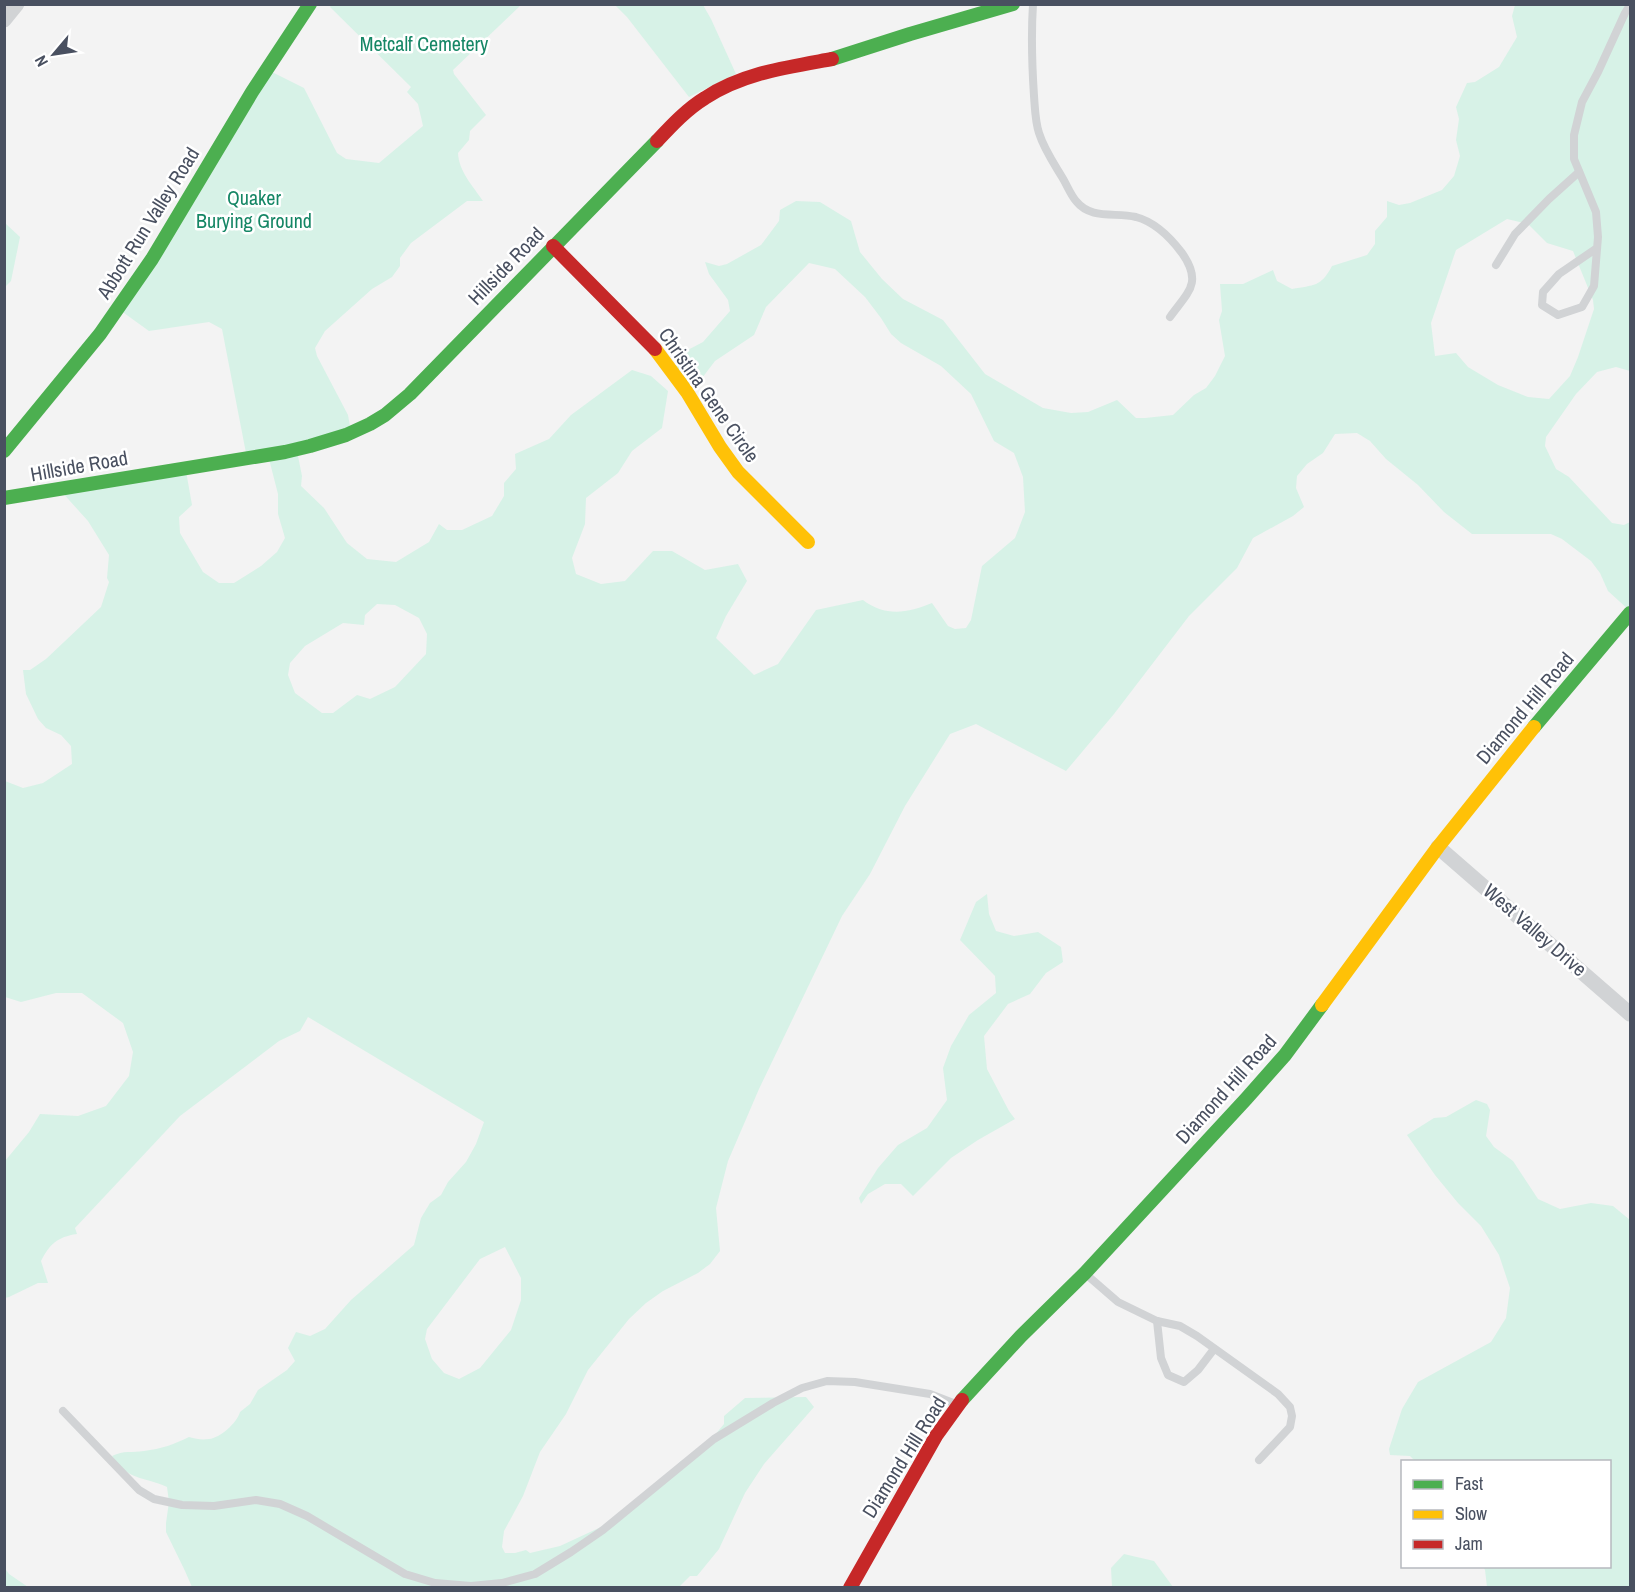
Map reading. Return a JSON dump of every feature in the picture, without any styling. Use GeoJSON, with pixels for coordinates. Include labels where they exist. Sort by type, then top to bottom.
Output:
{"type":"FeatureCollection","features":[{"type":"Feature","properties":{"kind":"street"},"geometry":{"type":"LineString","coordinates":[[4,20],[17,4]]}},
{"type":"Feature","properties":{"kind":"street","name":"Abbott Run Valley Road"},"geometry":{"type":"LineString","coordinates":[[4,451],[100,334],[152,259],[252,92],[310,4]]}},
{"type":"Feature","properties":{"kind":"street","name":"Hillside Road"},"geometry":{"type":"LineString","coordinates":[[4,498],[285,452],[321,444],[354,432],[383,417],[410,394],[681,116],[704,98],[729,84],[767,71],[840,58],[910,34],[1013,4]]}},
{"type":"Feature","properties":{"kind":"street","name":"Christina Gene Circle"},"geometry":{"type":"LineString","coordinates":[[553,246],[651,343],[687,392],[738,472],[808,542]]}},
{"type":"Feature","properties":{"kind":"street","name":"Diamond Hill Road"},"geometry":{"type":"LineString","coordinates":[[850,1587],[936,1436],[958,1405],[1021,1336],[1085,1273],[1285,1055],[1438,847],[1510,756],[1630,613]]}},
{"type":"Feature","properties":{"kind":"street","name":"West Valley Drive"},"geometry":{"type":"LineString","coordinates":[[1438,847],[1630,1014]]}},
{"type":"Feature","properties":{"kind":"lane"},"geometry":{"type":"LineString","coordinates":[[1033,4],[1034,101],[1038,130],[1045,150],[1074,200],[1083,209],[1090,213],[1134,217],[1148,222],[1173,241],[1188,261],[1193,281],[1190,290],[1170,317]]}},
{"type":"Feature","properties":{"kind":"lane"},"geometry":{"type":"LineString","coordinates":[[1597,248],[1559,274],[1543,292],[1542,305],[1558,315],[1582,307],[1594,286],[1597,248],[1596,212],[1574,159],[1574,135],[1582,102],[1630,5]]}},
{"type":"Feature","properties":{"kind":"lane"},"geometry":{"type":"LineString","coordinates":[[1496,265],[1515,234],[1579,172]]}},
{"type":"Feature","properties":{"kind":"lane"},"geometry":{"type":"LineString","coordinates":[[1085,1273],[1118,1302],[1157,1321],[1180,1326],[1278,1394],[1290,1407],[1292,1416],[1290,1427],[1259,1460]]}},
{"type":"Feature","properties":{"kind":"lane"},"geometry":{"type":"LineString","coordinates":[[1157,1321],[1161,1358],[1168,1375],[1184,1382],[1198,1370],[1214,1349]]}},
{"type":"Feature","properties":{"kind":"lane"},"geometry":{"type":"LineString","coordinates":[[63,1411],[140,1490],[154,1499],[182,1505],[214,1506],[256,1500],[280,1504],[307,1516],[405,1574],[435,1583],[471,1586],[502,1583],[535,1574],[603,1530],[714,1439],[802,1388],[826,1381],[855,1383],[930,1394],[958,1405]]}},
{"type":"Feature","properties":{"kind":"green space"},"geometry":{"type":"Polygon","coordinates":[[[331,5],[521,5],[453,70],[486,115],[470,131],[469,140],[458,153],[464,173],[483,201],[467,201],[411,243],[400,258],[400,266],[392,277],[372,289],[325,331],[315,348],[317,356],[348,415],[351,432],[297,451],[302,476],[301,486],[324,508],[347,543],[367,559],[396,562],[429,542],[439,524],[447,530],[462,530],[492,516],[504,496],[504,483],[516,469],[515,454],[549,439],[571,415],[632,370],[651,376],[668,391],[662,428],[632,451],[618,473],[586,498],[585,524],[572,558],[576,574],[601,584],[625,581],[653,551],[672,551],[705,570],[738,564],[747,581],[716,638],[754,675],[778,664],[816,610],[863,600],[880,609],[897,612],[932,603],[948,626],[955,629],[966,628],[971,620],[982,566],[1015,538],[1025,512],[1023,477],[1014,453],[994,441],[971,394],[941,366],[901,343],[891,334],[865,297],[835,269],[809,263],[766,307],[754,335],[715,361],[693,390],[674,368],[682,353],[703,342],[730,311],[728,300],[709,274],[705,262],[719,266],[727,264],[761,245],[779,221],[780,210],[796,201],[820,202],[851,221],[860,252],[882,279],[903,299],[943,320],[985,374],[1043,408],[1071,413],[1088,412],[1117,400],[1136,418],[1173,415],[1194,395],[1206,388],[1225,356],[1219,320],[1222,311],[1220,284],[1243,284],[1273,270],[1277,281],[1292,289],[1316,284],[1324,278],[1332,266],[1367,255],[1375,244],[1375,231],[1387,217],[1387,201],[1399,205],[1410,203],[1442,190],[1454,176],[1460,156],[1456,140],[1459,119],[1456,107],[1467,83],[1475,82],[1499,67],[1517,37],[1512,16],[1515,5],[1630,5],[1630,371],[1616,367],[1597,372],[1576,394],[1546,437],[1545,446],[1556,469],[1569,477],[1612,523],[1624,525],[1630,522],[1630,611],[1608,591],[1600,573],[1591,561],[1562,539],[1551,534],[1472,534],[1444,512],[1418,485],[1386,459],[1370,441],[1357,433],[1335,434],[1323,453],[1307,464],[1297,476],[1296,488],[1304,507],[1293,516],[1253,538],[1237,568],[1189,616],[1114,714],[1066,771],[976,724],[950,734],[905,806],[870,874],[842,916],[759,1089],[728,1161],[716,1208],[720,1251],[710,1264],[698,1273],[663,1291],[646,1303],[629,1319],[588,1370],[566,1414],[540,1452],[523,1496],[504,1531],[502,1547],[505,1553],[526,1550],[530,1553],[560,1546],[601,1527],[647,1495],[681,1461],[699,1454],[724,1424],[724,1416],[745,1398],[806,1397],[814,1407],[764,1464],[745,1493],[719,1549],[697,1576],[690,1576],[678,1588],[192,1587],[166,1532],[169,1502],[167,1487],[130,1474],[112,1456],[124,1452],[162,1448],[189,1437],[209,1439],[228,1429],[240,1412],[250,1404],[258,1390],[287,1370],[295,1361],[288,1348],[296,1332],[310,1336],[325,1329],[351,1300],[414,1245],[421,1218],[430,1203],[441,1195],[448,1182],[466,1162],[484,1122],[308,1017],[300,1031],[279,1041],[180,1116],[75,1228],[77,1234],[59,1239],[51,1246],[41,1261],[48,1283],[38,1283],[5,1298],[5,1161],[29,1132],[40,1114],[78,1116],[106,1106],[129,1076],[133,1052],[123,1023],[82,993],[56,993],[21,1002],[5,997],[5,781],[23,788],[43,783],[72,764],[71,746],[61,735],[46,728],[38,719],[26,694],[23,670],[30,670],[46,659],[101,607],[109,582],[107,578],[109,555],[88,521],[60,490],[186,471],[192,505],[179,517],[180,533],[203,572],[219,583],[234,583],[261,566],[277,552],[285,538],[278,514],[278,494],[268,455],[246,453],[222,329],[209,322],[149,331],[117,308],[270,71],[304,88],[337,153],[346,159],[379,163],[423,126],[418,104],[407,92],[411,87],[330,7],[331,5]],[[1507,219],[1456,250],[1431,323],[1435,356],[1456,353],[1468,367],[1498,385],[1528,397],[1549,399],[1570,376],[1594,309],[1593,300],[1573,251],[1547,243],[1528,224],[1507,219]],[[377,604],[365,615],[364,625],[343,623],[305,646],[290,663],[288,675],[295,693],[322,713],[333,713],[357,695],[370,699],[395,687],[426,654],[427,634],[419,618],[395,605],[377,604]],[[505,1247],[480,1259],[427,1329],[425,1339],[432,1359],[444,1373],[459,1379],[480,1368],[511,1330],[521,1300],[521,1278],[505,1247]]]}},
{"type":"Feature","properties":{"kind":"green space"},"geometry":{"type":"Polygon","coordinates":[[[615,5],[703,5],[736,74],[689,97],[627,17],[615,5]]]}},
{"type":"Feature","properties":{"kind":"green space"},"geometry":{"type":"Polygon","coordinates":[[[5,223],[20,237],[11,281],[5,287],[5,223]]]}},
{"type":"Feature","properties":{"kind":"green space"},"geometry":{"type":"Polygon","coordinates":[[[987,894],[989,914],[996,931],[1014,936],[1038,932],[1061,947],[1063,962],[1046,973],[1030,994],[1008,1004],[984,1036],[987,1069],[1015,1119],[951,1158],[913,1196],[901,1184],[885,1184],[868,1194],[861,1204],[859,1198],[878,1168],[898,1145],[927,1128],[947,1100],[943,1068],[951,1046],[969,1015],[996,993],[995,976],[960,940],[976,902],[987,894]]]}},
{"type":"Feature","properties":{"kind":"green space"},"geometry":{"type":"Polygon","coordinates":[[[1476,1100],[1487,1104],[1490,1110],[1486,1136],[1494,1147],[1513,1161],[1538,1199],[1560,1209],[1591,1203],[1613,1206],[1630,1220],[1630,1587],[1487,1587],[1484,1568],[1611,1568],[1611,1460],[1414,1460],[1410,1456],[1390,1455],[1389,1449],[1402,1409],[1418,1382],[1491,1342],[1506,1318],[1510,1288],[1499,1255],[1481,1226],[1435,1175],[1407,1135],[1434,1118],[1446,1117],[1476,1100]]]}},
{"type":"Feature","properties":{"kind":"green space"},"geometry":{"type":"Polygon","coordinates":[[[1124,1554],[1154,1561],[1173,1587],[1112,1587],[1111,1568],[1124,1554]]]}},
{"type":"Feature","properties":{"kind":"green space"},"geometry":{"type":"Polygon","coordinates":[[[4,1567],[9,1574],[28,1587],[5,1587],[4,1567]]]}},
{"type":"Feature","properties":{"kind":"traffic: fast"},"geometry":{"type":"LineString","coordinates":[[4,451],[100,334],[152,259],[252,92],[310,4]]}},
{"type":"Feature","properties":{"kind":"traffic: fast"},"geometry":{"type":"LineString","coordinates":[[832,59],[1013,4]]}},
{"type":"Feature","properties":{"kind":"traffic: fast"},"geometry":{"type":"LineString","coordinates":[[4,498],[285,452],[346,435],[370,424],[410,394],[657,141]]}},
{"type":"Feature","properties":{"kind":"traffic: fast"},"geometry":{"type":"LineString","coordinates":[[1534,727],[1630,613]]}},
{"type":"Feature","properties":{"kind":"traffic: fast"},"geometry":{"type":"LineString","coordinates":[[962,1400],[1021,1336],[1085,1273],[1246,1099],[1285,1055],[1322,1005]]}},
{"type":"Feature","properties":{"kind":"traffic: slow"},"geometry":{"type":"LineString","coordinates":[[655,349],[687,392],[738,472],[808,542]]}},
{"type":"Feature","properties":{"kind":"traffic: slow"},"geometry":{"type":"LineString","coordinates":[[1322,1005],[1438,847],[1534,727]]}},
{"type":"Feature","properties":{"kind":"traffic: jam"},"geometry":{"type":"LineString","coordinates":[[657,141],[692,107],[720,89],[766,72],[832,59]]}},
{"type":"Feature","properties":{"kind":"traffic: jam"},"geometry":{"type":"LineString","coordinates":[[553,246],[655,349]]}},
{"type":"Feature","properties":{"kind":"traffic: jam"},"geometry":{"type":"LineString","coordinates":[[850,1588],[936,1436],[962,1400]]}},
{"type":"Feature","properties":{"kind":"park label","name":"Metcalf Cemetery"},"geometry":{"type":"Point","coordinates":[424,44]}},
{"type":"Feature","properties":{"kind":"park label","name":"Quaker Burying Ground"},"geometry":{"type":"Point","coordinates":[254,210]}}]}
